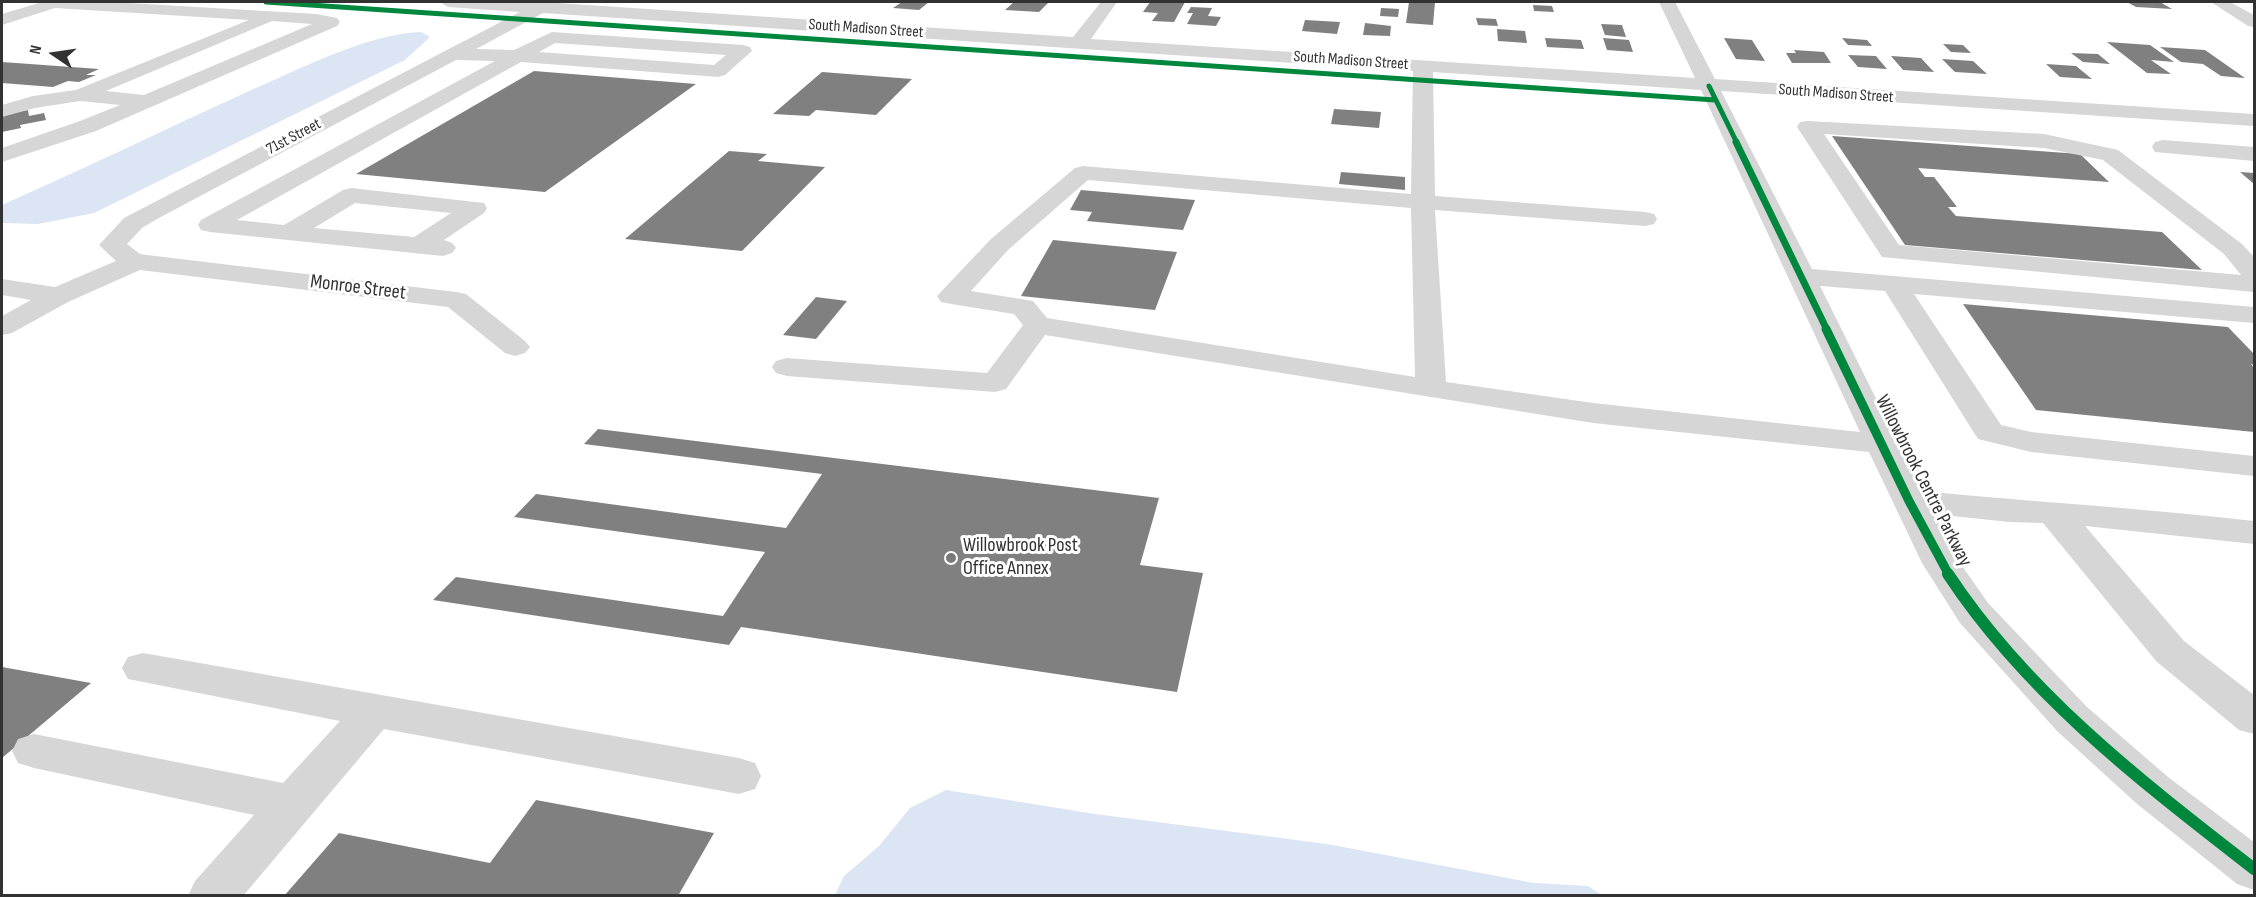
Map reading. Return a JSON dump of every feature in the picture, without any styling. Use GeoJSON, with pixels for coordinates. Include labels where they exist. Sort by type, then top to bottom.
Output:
{"type":"FeatureCollection","features":[{"type":"Feature","properties":{"kind":"street"},"geometry":{"type":"LineString","coordinates":[[2,20],[55,2],[316,19],[331,22],[88,126],[2,155]]}},
{"type":"Feature","properties":{"kind":"street","name":"South Madison Street"},"geometry":{"type":"LineString","coordinates":[[448,2],[547,5],[1708,86],[2254,120]]}},
{"type":"Feature","properties":{"kind":"street"},"geometry":{"type":"LineString","coordinates":[[1078,43],[1109,2]]}},
{"type":"Feature","properties":{"kind":"street","name":"Willowbrook Centre Parkway"},"geometry":{"type":"LineString","coordinates":[[1667,2],[1909,501],[1941,563],[1974,613],[2072,719],[2152,790],[2254,869]]}},
{"type":"Feature","properties":{"kind":"street"},"geometry":{"type":"LineString","coordinates":[[2219,2],[2254,22]]}},
{"type":"Feature","properties":{"kind":"street","name":"71st Street"},"geometry":{"type":"LineString","coordinates":[[185,268],[132,260],[112,245],[133,223],[547,5]]}},
{"type":"Feature","properties":{"kind":"street"},"geometry":{"type":"LineString","coordinates":[[80,95],[272,16]]}},
{"type":"Feature","properties":{"kind":"street"},"geometry":{"type":"LineString","coordinates":[[414,262],[288,233],[210,225],[516,57],[552,37],[743,51],[718,72],[516,57],[453,54]]}},
{"type":"Feature","properties":{"kind":"street"},"geometry":{"type":"LineString","coordinates":[[1423,66],[1424,202],[1431,388]]}},
{"type":"Feature","properties":{"kind":"street"},"geometry":{"type":"LineString","coordinates":[[2,92],[37,92],[40,94],[33,102]]}},
{"type":"Feature","properties":{"kind":"street"},"geometry":{"type":"LineString","coordinates":[[2,111],[33,102],[80,95],[145,101]]}},
{"type":"Feature","properties":{"kind":"street"},"geometry":{"type":"LineString","coordinates":[[2254,273],[2233,249],[2110,155],[2044,141],[1808,127],[1891,252],[2254,284]]}},
{"type":"Feature","properties":{"kind":"street"},"geometry":{"type":"LineString","coordinates":[[2163,147],[2254,154]]}},
{"type":"Feature","properties":{"kind":"street"},"geometry":{"type":"LineString","coordinates":[[1645,219],[1083,173],[1000,244],[951,296],[1023,307],[1038,325],[1431,388],[1593,413],[1882,444]]}},
{"type":"Feature","properties":{"kind":"street"},"geometry":{"type":"LineString","coordinates":[[288,233],[351,195],[476,208],[382,291]]}},
{"type":"Feature","properties":{"kind":"street"},"geometry":{"type":"LineString","coordinates":[[2,327],[58,296],[138,261]]}},
{"type":"Feature","properties":{"kind":"street","name":"Monroe Street"},"geometry":{"type":"LineString","coordinates":[[185,268],[456,300],[515,347]]}},
{"type":"Feature","properties":{"kind":"street"},"geometry":{"type":"LineString","coordinates":[[1801,276],[2254,315]]}},
{"type":"Feature","properties":{"kind":"street"},"geometry":{"type":"LineString","coordinates":[[1894,284],[1989,432],[2031,442],[2254,466]]}},
{"type":"Feature","properties":{"kind":"street"},"geometry":{"type":"LineString","coordinates":[[2,287],[58,296]]}},
{"type":"Feature","properties":{"kind":"street"},"geometry":{"type":"LineString","coordinates":[[787,367],[995,383],[1038,325]]}},
{"type":"Feature","properties":{"kind":"street"},"geometry":{"type":"LineString","coordinates":[[1909,501],[2009,511],[2053,512],[2254,532]]}},
{"type":"Feature","properties":{"kind":"street"},"geometry":{"type":"LineString","coordinates":[[2053,512],[2169,651],[2254,718]]}},
{"type":"Feature","properties":{"kind":"street"},"geometry":{"type":"LineString","coordinates":[[143,668],[739,776]]}},
{"type":"Feature","properties":{"kind":"street"},"geometry":{"type":"LineString","coordinates":[[212,896],[374,711]]}},
{"type":"Feature","properties":{"kind":"street"},"geometry":{"type":"LineString","coordinates":[[34,751],[292,804]]}},
{"type":"Feature","properties":{"kind":"shaded area"},"geometry":{"type":"Polygon","coordinates":[[[421,32],[430,37],[405,60],[94,213],[38,224],[2,223],[2,205],[258,87],[359,45],[380,38],[421,32]]]}},
{"type":"Feature","properties":{"kind":"shaded area"},"geometry":{"type":"Polygon","coordinates":[[[946,790],[1095,814],[1327,844],[1534,883],[1588,886],[1602,895],[835,895],[844,876],[879,846],[910,808],[946,790]]]}},
{"type":"Feature","properties":{"kind":"building"},"geometry":{"type":"Polygon","coordinates":[[[902,2],[929,2],[919,10],[893,8],[902,2]]]}},
{"type":"Feature","properties":{"kind":"building"},"geometry":{"type":"Polygon","coordinates":[[[1014,2],[1049,2],[1039,12],[1005,10],[1014,2]]]}},
{"type":"Feature","properties":{"kind":"building"},"geometry":{"type":"Polygon","coordinates":[[[1150,2],[1185,2],[1174,22],[1152,21],[1158,13],[1143,12],[1150,2]]]}},
{"type":"Feature","properties":{"kind":"building"},"geometry":{"type":"Polygon","coordinates":[[[1409,2],[1435,2],[1433,25],[1406,23],[1409,2]]]}},
{"type":"Feature","properties":{"kind":"building"},"geometry":{"type":"Polygon","coordinates":[[[2127,2],[2160,2],[2172,9],[2136,7],[2127,2]]]}},
{"type":"Feature","properties":{"kind":"building"},"geometry":{"type":"Polygon","coordinates":[[[1533,5],[1552,6],[1554,12],[1534,11],[1533,5]]]}},
{"type":"Feature","properties":{"kind":"building"},"geometry":{"type":"Polygon","coordinates":[[[1191,7],[1212,8],[1208,16],[1221,17],[1216,26],[1187,24],[1193,13],[1187,13],[1191,7]]]}},
{"type":"Feature","properties":{"kind":"building"},"geometry":{"type":"Polygon","coordinates":[[[1381,8],[1399,9],[1398,17],[1380,16],[1381,8]]]}},
{"type":"Feature","properties":{"kind":"building"},"geometry":{"type":"Polygon","coordinates":[[[1476,18],[1496,19],[1498,26],[1478,25],[1476,18]]]}},
{"type":"Feature","properties":{"kind":"building"},"geometry":{"type":"Polygon","coordinates":[[[1305,20],[1340,22],[1337,34],[1302,31],[1305,20]]]}},
{"type":"Feature","properties":{"kind":"building"},"geometry":{"type":"Polygon","coordinates":[[[1365,23],[1391,26],[1390,36],[1363,35],[1365,23]]]}},
{"type":"Feature","properties":{"kind":"building"},"geometry":{"type":"Polygon","coordinates":[[[1601,24],[1622,25],[1626,37],[1605,35],[1601,24]]]}},
{"type":"Feature","properties":{"kind":"building"},"geometry":{"type":"Polygon","coordinates":[[[1497,29],[1525,31],[1527,43],[1498,41],[1497,29]]]}},
{"type":"Feature","properties":{"kind":"building"},"geometry":{"type":"Polygon","coordinates":[[[1545,38],[1581,40],[1584,49],[1547,47],[1545,38]]]}},
{"type":"Feature","properties":{"kind":"building"},"geometry":{"type":"Polygon","coordinates":[[[1603,38],[1629,40],[1633,52],[1607,50],[1603,38]]]}},
{"type":"Feature","properties":{"kind":"building"},"geometry":{"type":"Polygon","coordinates":[[[1724,38],[1752,40],[1765,61],[1736,59],[1724,38]]]}},
{"type":"Feature","properties":{"kind":"building"},"geometry":{"type":"Polygon","coordinates":[[[1842,38],[1867,40],[1872,46],[1848,45],[1842,38]]]}},
{"type":"Feature","properties":{"kind":"building"},"geometry":{"type":"Polygon","coordinates":[[[2107,42],[2150,45],[2174,62],[2151,60],[2171,74],[2147,73],[2107,42]]]}},
{"type":"Feature","properties":{"kind":"building"},"geometry":{"type":"Polygon","coordinates":[[[1943,44],[1963,45],[1971,53],[1951,52],[1943,44]]]}},
{"type":"Feature","properties":{"kind":"building"},"geometry":{"type":"Polygon","coordinates":[[[2160,47],[2205,50],[2245,78],[2221,76],[2203,64],[2181,62],[2160,47]]]}},
{"type":"Feature","properties":{"kind":"building"},"geometry":{"type":"Polygon","coordinates":[[[1794,50],[1824,52],[1831,63],[1792,63],[1786,53],[1796,53],[1794,50]]]}},
{"type":"Feature","properties":{"kind":"building"},"geometry":{"type":"Polygon","coordinates":[[[2071,53],[2098,54],[2110,64],[2083,62],[2071,53]]]}},
{"type":"Feature","properties":{"kind":"building"},"geometry":{"type":"Polygon","coordinates":[[[1848,55],[1876,56],[1887,69],[1858,67],[1848,55]]]}},
{"type":"Feature","properties":{"kind":"building"},"geometry":{"type":"Polygon","coordinates":[[[1891,56],[1921,58],[1934,72],[1903,70],[1891,56]]]}},
{"type":"Feature","properties":{"kind":"building"},"geometry":{"type":"Polygon","coordinates":[[[1942,59],[1973,61],[1987,74],[1955,72],[1942,59]]]}},
{"type":"Feature","properties":{"kind":"building"},"geometry":{"type":"Polygon","coordinates":[[[2,62],[99,69],[86,75],[96,75],[79,82],[68,81],[53,87],[2,83],[2,62]]]}},
{"type":"Feature","properties":{"kind":"building"},"geometry":{"type":"Polygon","coordinates":[[[2046,64],[2076,66],[2092,79],[2060,77],[2046,64]]]}},
{"type":"Feature","properties":{"kind":"building"},"geometry":{"type":"Polygon","coordinates":[[[534,71],[696,84],[545,192],[356,174],[534,71]]]}},
{"type":"Feature","properties":{"kind":"building"},"geometry":{"type":"Polygon","coordinates":[[[822,72],[912,79],[876,115],[816,110],[809,116],[773,114],[822,72]]]}},
{"type":"Feature","properties":{"kind":"building"},"geometry":{"type":"Polygon","coordinates":[[[1334,109],[1381,112],[1379,128],[1331,124],[1334,109]]]}},
{"type":"Feature","properties":{"kind":"building"},"geometry":{"type":"Polygon","coordinates":[[[28,110],[29,116],[44,113],[46,120],[20,125],[21,128],[2,132],[2,115],[28,110]]]}},
{"type":"Feature","properties":{"kind":"building"},"geometry":{"type":"Polygon","coordinates":[[[1832,136],[2080,154],[2109,182],[1918,168],[1925,177],[1934,177],[1957,207],[1948,207],[1956,216],[2162,232],[2202,270],[1905,245],[1832,136]]]}},
{"type":"Feature","properties":{"kind":"building"},"geometry":{"type":"Polygon","coordinates":[[[729,151],[767,154],[758,161],[825,167],[742,251],[625,239],[729,151]]]}},
{"type":"Feature","properties":{"kind":"building"},"geometry":{"type":"Polygon","coordinates":[[[1341,172],[1405,177],[1405,190],[1339,184],[1341,172]]]}},
{"type":"Feature","properties":{"kind":"building"},"geometry":{"type":"Polygon","coordinates":[[[2240,172],[2254,173],[2254,184],[2240,172]]]}},
{"type":"Feature","properties":{"kind":"building"},"geometry":{"type":"Polygon","coordinates":[[[1081,190],[1195,200],[1183,230],[1087,221],[1092,212],[1070,210],[1081,190]]]}},
{"type":"Feature","properties":{"kind":"building"},"geometry":{"type":"Polygon","coordinates":[[[1053,240],[1177,252],[1155,310],[1021,296],[1053,240]]]}},
{"type":"Feature","properties":{"kind":"building"},"geometry":{"type":"Polygon","coordinates":[[[816,297],[847,301],[816,339],[783,335],[816,297]]]}},
{"type":"Feature","properties":{"kind":"building"},"geometry":{"type":"Polygon","coordinates":[[[1963,304],[2228,327],[2254,354],[2254,365],[2251,364],[2254,368],[2254,432],[2036,410],[1963,304]]]}},
{"type":"Feature","properties":{"kind":"building","name":"Willowbrook Post Office Annex"},"geometry":{"type":"Polygon","coordinates":[[[598,429],[1159,498],[1140,565],[1203,573],[1177,692],[741,627],[729,645],[433,600],[456,577],[723,616],[765,552],[514,517],[536,494],[786,528],[822,474],[584,444],[598,429]]]}},
{"type":"Feature","properties":{"kind":"building"},"geometry":{"type":"Polygon","coordinates":[[[2,667],[91,683],[2,758],[2,667]]]}},
{"type":"Feature","properties":{"kind":"building"},"geometry":{"type":"Polygon","coordinates":[[[536,800],[714,833],[678,896],[284,896],[339,833],[490,863],[536,800]]]}},
{"type":"Feature","properties":{"kind":"cycle path"},"geometry":{"type":"LineString","coordinates":[[266,2],[1715,100]]}},
{"type":"Feature","properties":{"kind":"cycle path"},"geometry":{"type":"LineString","coordinates":[[1709,86],[1909,501],[1941,563],[1974,613],[2072,719],[2152,790],[2254,869]]}},
{"type":"Feature","properties":{"kind":"place","name":"Willowbrook Post Office Annex"},"geometry":{"type":"Point","coordinates":[951,558]}}]}
